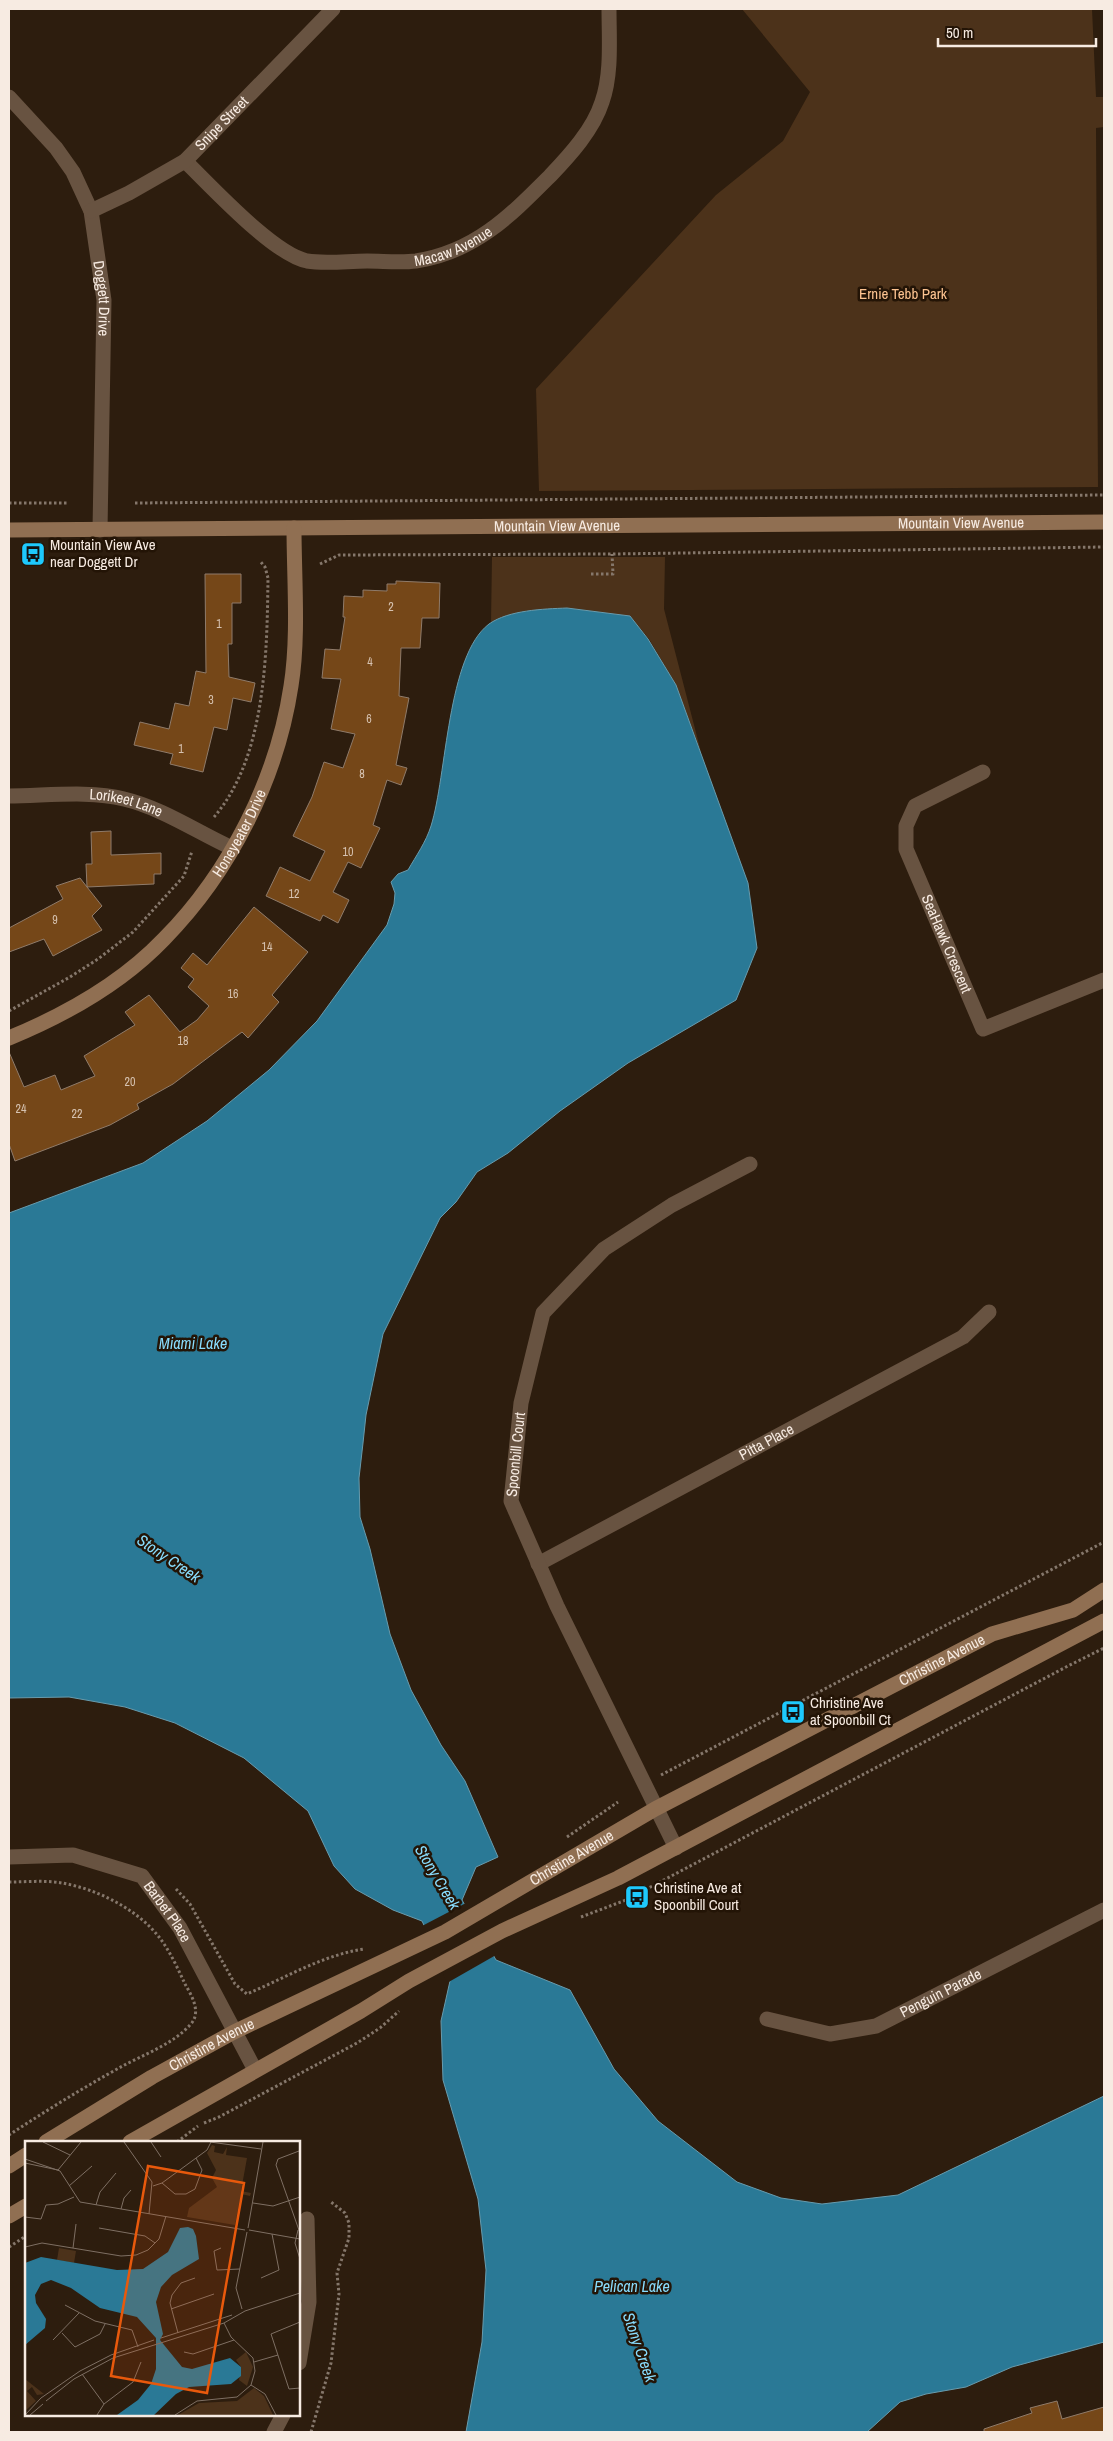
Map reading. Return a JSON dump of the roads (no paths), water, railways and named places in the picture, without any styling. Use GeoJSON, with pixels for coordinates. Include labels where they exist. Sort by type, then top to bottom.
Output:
{"type":"FeatureCollection","features":[{"type":"Feature","properties":{"kind":"street","name":"Snipe Street"},"geometry":{"type":"LineString","coordinates":[[91,211],[145,185],[185,161],[333,9]]}},
{"type":"Feature","properties":{"kind":"street","name":"Macaw Avenue"},"geometry":{"type":"LineString","coordinates":[[185,161],[266,237],[284,250],[306,261],[415,261],[447,254],[476,241],[502,222],[565,160],[586,134],[602,104],[607,85],[609,9]]}},
{"type":"Feature","properties":{"kind":"street","name":"Doggett Drive"},"geometry":{"type":"LineString","coordinates":[[9,97],[35,123],[62,156],[73,172],[91,211],[104,300],[100,530]]}},
{"type":"Feature","properties":{"kind":"street","name":"Mountain View Avenue"},"geometry":{"type":"LineString","coordinates":[[9,530],[642,527],[1104,522]]}},
{"type":"Feature","properties":{"kind":"street","name":"Honeyeater Drive"},"geometry":{"type":"LineString","coordinates":[[9,1038],[68,1010],[133,967],[164,940],[203,894],[232,848],[260,794],[277,751],[287,712],[294,659],[294,528]]}},
{"type":"Feature","properties":{"kind":"street","name":"SeaHawk Crescent"},"geometry":{"type":"LineString","coordinates":[[983,772],[915,806],[906,826],[906,849],[983,1029],[1104,980]]}},
{"type":"Feature","properties":{"kind":"street","name":"Lorikeet Lane"},"geometry":{"type":"LineString","coordinates":[[9,796],[103,796],[123,799],[150,807],[232,848]]}},
{"type":"Feature","properties":{"kind":"street","name":"Spoonbill Court"},"geometry":{"type":"LineString","coordinates":[[676,1848],[538,1564],[511,1502],[521,1403],[543,1313],[604,1249],[672,1205],[750,1164]]}},
{"type":"Feature","properties":{"kind":"street","name":"Pitta Place"},"geometry":{"type":"LineString","coordinates":[[538,1564],[963,1337],[989,1312]]}},
{"type":"Feature","properties":{"kind":"street","name":"Christine Avenue"},"geometry":{"type":"LineString","coordinates":[[48,2141],[152,2077],[234,2032],[445,1932],[656,1809],[992,1634],[1073,1610],[1104,1590]]}},
{"type":"Feature","properties":{"kind":"street"},"geometry":{"type":"LineString","coordinates":[[132,2141],[361,2011],[409,1981],[502,1931],[618,1878],[1104,1622]]}},
{"type":"Feature","properties":{"kind":"street","name":"Barbet Place"},"geometry":{"type":"LineString","coordinates":[[9,1857],[73,1855],[142,1876],[180,1928],[255,2070]]}},
{"type":"Feature","properties":{"kind":"street","name":"Penguin Parade"},"geometry":{"type":"LineString","coordinates":[[767,2019],[830,2034],[876,2026],[1104,1910]]}},
{"type":"Feature","properties":{"kind":"street"},"geometry":{"type":"LineString","coordinates":[[9,2166],[25,2156]]}},
{"type":"Feature","properties":{"kind":"street"},"geometry":{"type":"LineString","coordinates":[[9,2216],[25,2207]]}},
{"type":"Feature","properties":{"kind":"street"},"geometry":{"type":"LineString","coordinates":[[300,2356],[308,2302],[307,2219]]}},
{"type":"Feature","properties":{"kind":"street"},"geometry":{"type":"LineString","coordinates":[[274,2432],[282,2416]]}},
{"type":"Feature","properties":{"kind":"water","name":"Miami Lake"},"geometry":{"type":"Polygon","coordinates":[[[567,608],[630,616],[648,639],[676,685],[748,883],[757,948],[736,1000],[628,1063],[560,1111],[508,1153],[477,1172],[456,1202],[440,1218],[383,1334],[366,1415],[359,1478],[360,1517],[370,1549],[390,1634],[411,1690],[441,1745],[465,1781],[498,1857],[476,1867],[462,1900],[496,1960],[570,1990],[614,2069],[658,2121],[737,2182],[781,2198],[822,2204],[898,2195],[1104,2096],[1104,2342],[1012,2367],[966,2387],[926,2394],[900,2402],[867,2432],[466,2432],[482,2342],[486,2270],[478,2199],[443,2080],[441,2021],[450,1981],[422,1921],[393,1910],[355,1889],[334,1866],[308,1811],[244,1758],[175,1723],[125,1707],[69,1697],[9,1698],[9,1213],[143,1163],[207,1121],[269,1070],[317,1021],[387,925],[394,904],[395,893],[391,882],[398,874],[408,870],[429,832],[436,804],[456,689],[464,662],[475,640],[489,624],[497,619],[526,611],[567,608]]]}},
{"type":"Feature","properties":{"kind":"place","name":"Mountain View Ave near Doggett Dr"},"geometry":{"type":"Point","coordinates":[33,554]}},
{"type":"Feature","properties":{"kind":"place","name":"Christine Ave at Spoonbill Ct"},"geometry":{"type":"Point","coordinates":[793,1712]}},
{"type":"Feature","properties":{"kind":"place","name":"Christine Ave at Spoonbill Court"},"geometry":{"type":"Point","coordinates":[637,1897]}},
{"type":"Feature","properties":{"kind":"park label","name":"Ernie Tebb Park"},"geometry":{"type":"Point","coordinates":[903,294]}},
{"type":"Feature","properties":{"kind":"water label","name":"Stony Creek"},"geometry":{"type":"Point","coordinates":[169,1558]}},
{"type":"Feature","properties":{"kind":"water label","name":"Stony Creek"},"geometry":{"type":"Point","coordinates":[438,1877]}},
{"type":"Feature","properties":{"kind":"water label","name":"Pelican Lake"},"geometry":{"type":"Point","coordinates":[632,2286]}},
{"type":"Feature","properties":{"kind":"water label","name":"Stony Creek"},"geometry":{"type":"Point","coordinates":[640,2347]}}]}
